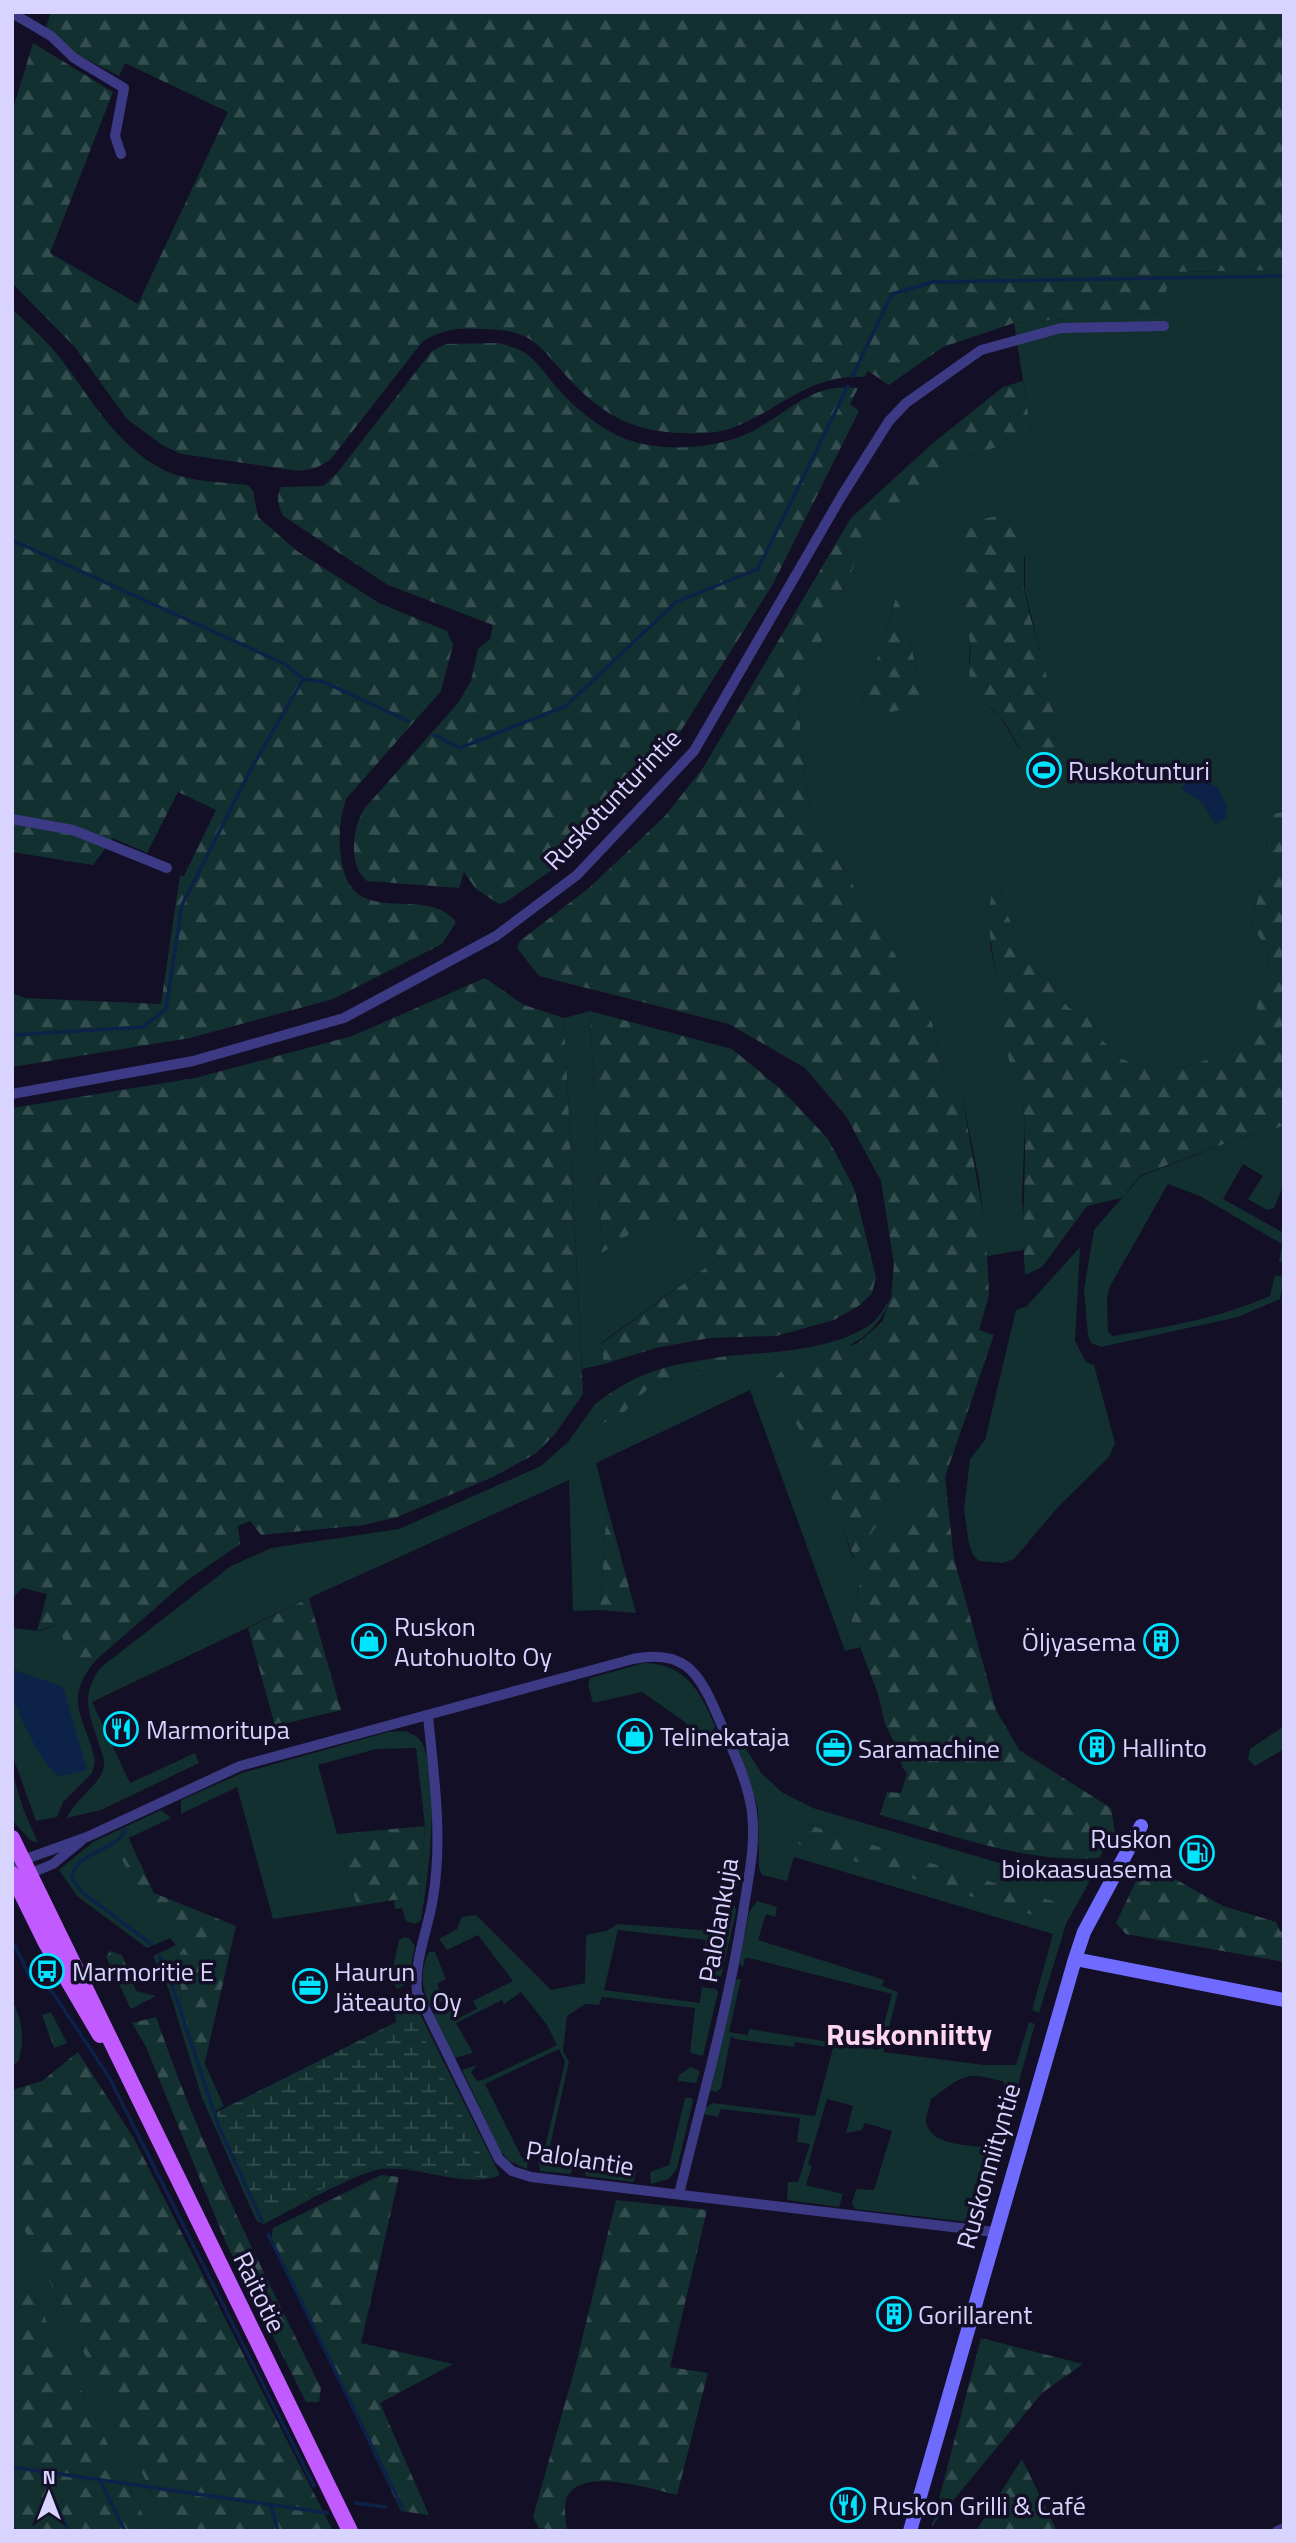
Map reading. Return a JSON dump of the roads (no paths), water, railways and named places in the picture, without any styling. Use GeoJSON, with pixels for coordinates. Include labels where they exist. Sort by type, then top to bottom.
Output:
{"type":"FeatureCollection","features":[{"type":"Feature","properties":{"kind":"main road","name":"Raitotie"},"geometry":{"type":"LineString","coordinates":[[12,1838],[18,1870],[77,1999],[125,2075],[350,2531]]}},
{"type":"Feature","properties":{"kind":"street"},"geometry":{"type":"LineString","coordinates":[[12,13],[51,36],[74,58],[124,88],[115,136],[121,154]]}},
{"type":"Feature","properties":{"kind":"street","name":"Ruskotunturintie"},"geometry":{"type":"LineString","coordinates":[[12,1094],[193,1062],[344,1018],[496,936],[577,875],[694,751],[841,497],[889,421],[906,402],[981,350],[1061,328],[1164,326]]}},
{"type":"Feature","properties":{"kind":"street"},"geometry":{"type":"LineString","coordinates":[[12,819],[73,830],[167,868]]}},
{"type":"Feature","properties":{"kind":"street","name":"Palolankuja"},"geometry":{"type":"LineString","coordinates":[[428,1716],[633,1658],[667,1657],[685,1664],[706,1689],[740,1767],[751,1810],[754,1855],[734,1972],[679,2194]]}},
{"type":"Feature","properties":{"kind":"street"},"geometry":{"type":"LineString","coordinates":[[18,1870],[240,1766],[428,1716]]}},
{"type":"Feature","properties":{"kind":"street","name":"Palolantie"},"geometry":{"type":"LineString","coordinates":[[428,1716],[439,1823],[433,1898],[415,1975],[416,1993],[499,2159],[512,2171],[531,2176],[994,2232]]}},
{"type":"Feature","properties":{"kind":"street","name":"Ruskonniityntie"},"geometry":{"type":"LineString","coordinates":[[910,2531],[1074,1959],[1084,1932],[1141,1826]]}},
{"type":"Feature","properties":{"kind":"street"},"geometry":{"type":"LineString","coordinates":[[18,1870],[53,1864],[87,1837]]}},
{"type":"Feature","properties":{"kind":"street"},"geometry":{"type":"LineString","coordinates":[[1074,1959],[1284,2000]]}},
{"type":"Feature","properties":{"kind":"street"},"geometry":{"type":"LineString","coordinates":[[1277,2531],[1284,2528]]}},
{"type":"Feature","properties":{"kind":"water"},"geometry":{"type":"Polygon","coordinates":[[[1189,777],[1217,787],[1227,807],[1226,818],[1216,824],[1203,803],[1182,789],[1189,777]]]}},
{"type":"Feature","properties":{"kind":"water"},"geometry":{"type":"Polygon","coordinates":[[[12,1669],[63,1687],[87,1770],[60,1776],[46,1763],[14,1700],[12,1669]]]}},
{"type":"Feature","properties":{"kind":"waterway"},"geometry":{"type":"LineString","coordinates":[[852,377],[892,294],[933,282],[1284,276]]}},
{"type":"Feature","properties":{"kind":"waterway"},"geometry":{"type":"LineString","coordinates":[[435,735],[460,748],[566,706],[676,602],[758,569],[848,386]]}},
{"type":"Feature","properties":{"kind":"waterway"},"geometry":{"type":"LineString","coordinates":[[12,540],[285,664],[303,679]]}},
{"type":"Feature","properties":{"kind":"waterway"},"geometry":{"type":"LineString","coordinates":[[12,1035],[143,1027],[166,1009],[182,905],[250,771],[303,679],[324,682],[408,721]]}},
{"type":"Feature","properties":{"kind":"waterway"},"geometry":{"type":"LineString","coordinates":[[125,1830],[113,1843],[80,1863],[74,1870],[72,1879],[82,1892],[151,1944]]}},
{"type":"Feature","properties":{"kind":"waterway"},"geometry":{"type":"LineString","coordinates":[[15,1946],[30,1977],[51,1990],[109,2077],[314,2486]]}},
{"type":"Feature","properties":{"kind":"waterway"},"geometry":{"type":"LineString","coordinates":[[159,1956],[166,1967],[219,2127],[262,2221]]}},
{"type":"Feature","properties":{"kind":"waterway"},"geometry":{"type":"LineString","coordinates":[[268,2234],[403,2509]]}},
{"type":"Feature","properties":{"kind":"waterway"},"geometry":{"type":"LineString","coordinates":[[12,2467],[327,2513]]}},
{"type":"Feature","properties":{"kind":"waterway"},"geometry":{"type":"LineString","coordinates":[[40,2471],[69,2531]]}},
{"type":"Feature","properties":{"kind":"waterway"},"geometry":{"type":"LineString","coordinates":[[100,2480],[125,2531]]}},
{"type":"Feature","properties":{"kind":"waterway"},"geometry":{"type":"LineString","coordinates":[[355,2503],[385,2507]]}},
{"type":"Feature","properties":{"kind":"waterway"},"geometry":{"type":"LineString","coordinates":[[271,2505],[278,2531]]}},
{"type":"Feature","properties":{"kind":"waterway"},"geometry":{"type":"LineString","coordinates":[[12,2525],[15,2531]]}},
{"type":"Feature","properties":{"kind":"place","name":"Ruskotunturi"},"geometry":{"type":"Point","coordinates":[1044,770]}},
{"type":"Feature","properties":{"kind":"place","name":"Ruskon Autohuolto Oy"},"geometry":{"type":"Point","coordinates":[369,1641]}},
{"type":"Feature","properties":{"kind":"place","name":"Öljyasema"},"geometry":{"type":"Point","coordinates":[1161,1641]}},
{"type":"Feature","properties":{"kind":"place","name":"Marmoritupa"},"geometry":{"type":"Point","coordinates":[121,1729]}},
{"type":"Feature","properties":{"kind":"place","name":"Telinekataja"},"geometry":{"type":"Point","coordinates":[635,1736]}},
{"type":"Feature","properties":{"kind":"place","name":"Hallinto"},"geometry":{"type":"Point","coordinates":[1097,1747]}},
{"type":"Feature","properties":{"kind":"place","name":"Saramachine"},"geometry":{"type":"Point","coordinates":[834,1748]}},
{"type":"Feature","properties":{"kind":"place","name":"Ruskon biokaasuasema"},"geometry":{"type":"Point","coordinates":[1197,1853]}},
{"type":"Feature","properties":{"kind":"place","name":"Marmoritie E"},"geometry":{"type":"Point","coordinates":[47,1971]}},
{"type":"Feature","properties":{"kind":"place","name":"Haurun Jäteauto Oy"},"geometry":{"type":"Point","coordinates":[310,1986]}},
{"type":"Feature","properties":{"kind":"place","name":"Gorillarent"},"geometry":{"type":"Point","coordinates":[894,2314]}},
{"type":"Feature","properties":{"kind":"place","name":"Ruskon Grilli & Café"},"geometry":{"type":"Point","coordinates":[848,2505]}},
{"type":"Feature","properties":{"kind":"district","name":"Ruskonniitty"},"geometry":{"type":"Point","coordinates":[909,2034]}}]}
